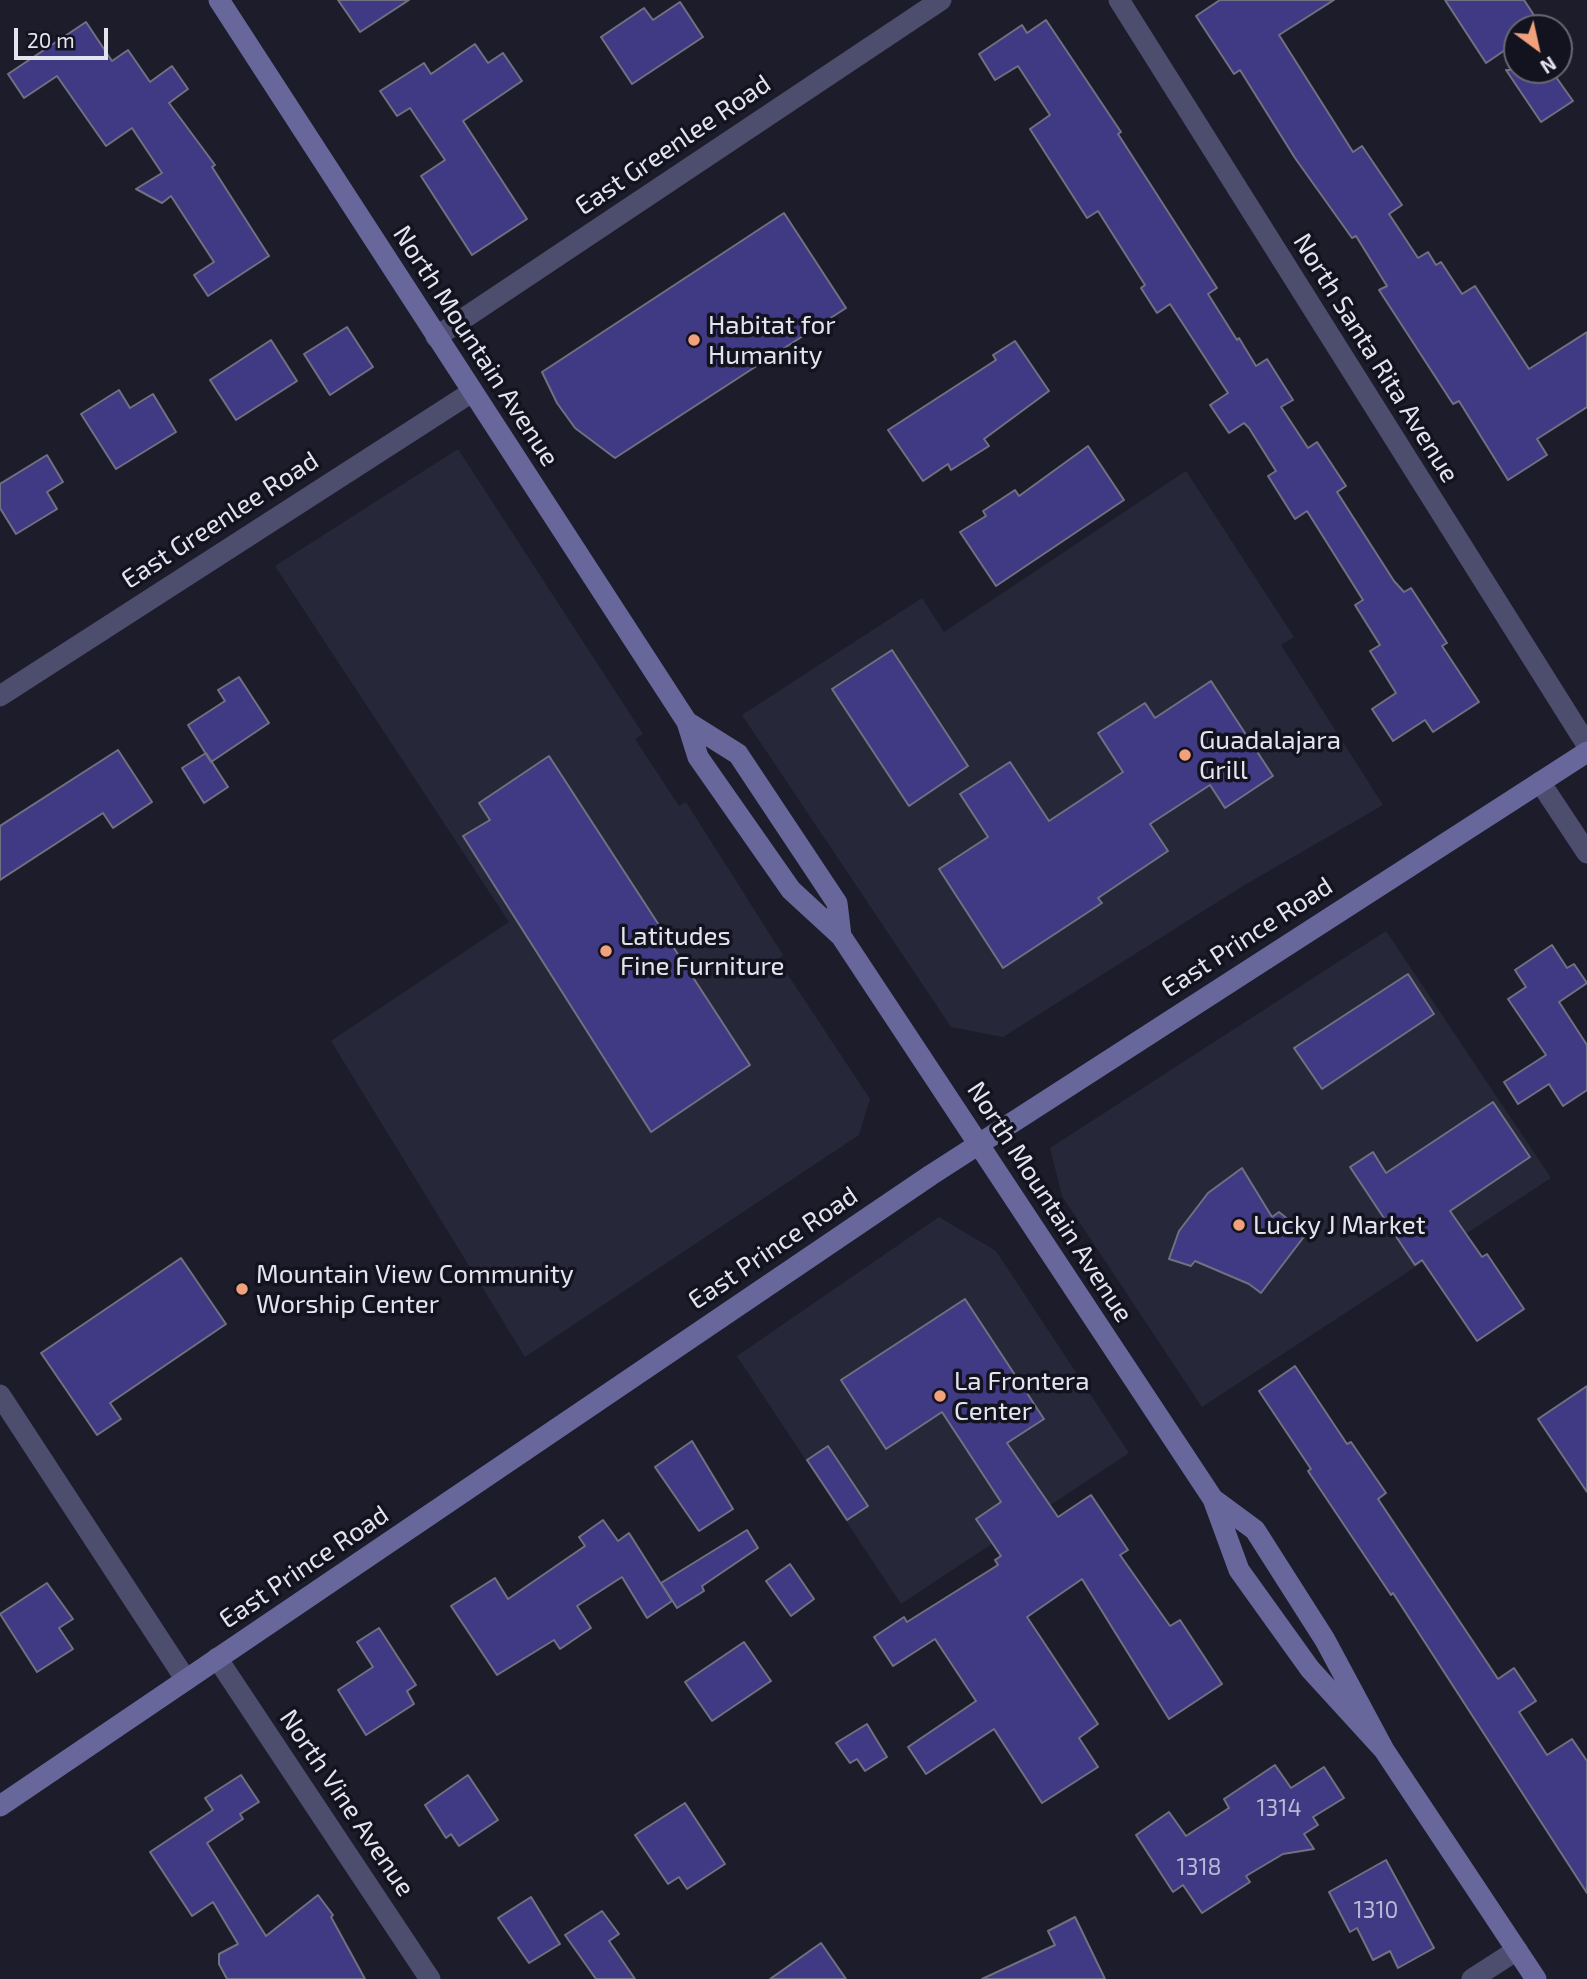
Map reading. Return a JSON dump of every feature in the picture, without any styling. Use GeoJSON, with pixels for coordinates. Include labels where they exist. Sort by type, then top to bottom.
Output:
{"type":"FeatureCollection","features":[{"type":"Feature","properties":{"kind":"street","name":"North Mountain Avenue"},"geometry":{"type":"LineString","coordinates":[[219,0],[687,722],[698,757],[791,890],[841,936],[1213,1499],[1240,1570],[1310,1669],[1384,1750]]}},
{"type":"Feature","properties":{"kind":"street","name":"East Greenlee Road"},"geometry":{"type":"LineString","coordinates":[[436,337],[941,0]]}},
{"type":"Feature","properties":{"kind":"street","name":"North Santa Rita Avenue"},"geometry":{"type":"LineString","coordinates":[[1119,0],[1587,746]]}},
{"type":"Feature","properties":{"kind":"street","name":"East Greenlee Road"},"geometry":{"type":"LineString","coordinates":[[0,696],[472,392]]}},
{"type":"Feature","properties":{"kind":"street","name":"North Mountain Avenue"},"geometry":{"type":"LineString","coordinates":[[687,722],[738,754],[837,903],[841,936]]}},
{"type":"Feature","properties":{"kind":"street","name":"East Prince Road"},"geometry":{"type":"LineString","coordinates":[[0,1806],[978,1143],[1587,752]]}},
{"type":"Feature","properties":{"kind":"street"},"geometry":{"type":"LineString","coordinates":[[1540,782],[1587,853]]}},
{"type":"Feature","properties":{"kind":"street"},"geometry":{"type":"LineString","coordinates":[[0,1395],[186,1680]]}},
{"type":"Feature","properties":{"kind":"street","name":"North Mountain Avenue"},"geometry":{"type":"LineString","coordinates":[[1213,1499],[1255,1530],[1325,1640],[1384,1750],[1536,1979]]}},
{"type":"Feature","properties":{"kind":"street","name":"North Vine Avenue"},"geometry":{"type":"LineString","coordinates":[[217,1658],[430,1979]]}},
{"type":"Feature","properties":{"kind":"street"},"geometry":{"type":"LineString","coordinates":[[1472,1979],[1517,1950]]}},
{"type":"Feature","properties":{"kind":"shaded area"},"geometry":{"type":"Polygon","coordinates":[[[458,449],[643,734],[635,739],[679,806],[686,802],[783,955],[778,960],[870,1099],[859,1135],[525,1357],[331,1041],[509,922],[275,566],[458,449]]]}},
{"type":"Feature","properties":{"kind":"shaded area"},"geometry":{"type":"Polygon","coordinates":[[[1186,471],[1294,637],[1281,645],[1383,805],[1243,886],[1003,1037],[951,1027],[742,715],[922,598],[944,632],[1186,471]]]}},
{"type":"Feature","properties":{"kind":"shaded area"},"geometry":{"type":"Polygon","coordinates":[[[1386,931],[1551,1178],[1202,1407],[1062,1196],[1050,1148],[1386,931]]]}},
{"type":"Feature","properties":{"kind":"shaded area"},"geometry":{"type":"Polygon","coordinates":[[[939,1217],[996,1251],[1129,1453],[901,1604],[737,1356],[939,1217]]]}},
{"type":"Feature","properties":{"kind":"building"},"geometry":{"type":"Polygon","coordinates":[[[338,0],[409,0],[360,32],[338,0]]]}},
{"type":"Feature","properties":{"kind":"building"},"geometry":{"type":"Polygon","coordinates":[[[1220,0],[1334,0],[1279,35],[1353,152],[1362,146],[1402,205],[1389,214],[1418,258],[1428,252],[1436,265],[1441,262],[1462,294],[1475,286],[1529,369],[1587,332],[1587,407],[1537,439],[1547,455],[1508,480],[1459,401],[1453,404],[1379,290],[1387,286],[1356,236],[1352,238],[1295,158],[1240,70],[1234,74],[1196,16],[1220,0]]]}},
{"type":"Feature","properties":{"kind":"building"},"geometry":{"type":"Polygon","coordinates":[[[1445,0],[1524,0],[1533,14],[1503,14],[1503,51],[1486,63],[1445,0]]]}},
{"type":"Feature","properties":{"kind":"building"},"geometry":{"type":"Polygon","coordinates":[[[680,2],[703,37],[632,84],[601,37],[644,8],[653,20],[680,2]]]}},
{"type":"Feature","properties":{"kind":"building"},"geometry":{"type":"Polygon","coordinates":[[[1046,20],[1121,132],[1118,134],[1217,288],[1208,294],[1237,340],[1239,338],[1256,366],[1267,359],[1293,400],[1281,407],[1308,448],[1317,442],[1346,486],[1337,492],[1394,581],[1404,592],[1411,588],[1447,643],[1442,646],[1479,702],[1433,732],[1425,720],[1393,741],[1372,709],[1396,693],[1370,651],[1380,645],[1355,605],[1363,600],[1307,511],[1295,519],[1268,476],[1276,471],[1249,428],[1244,423],[1229,433],[1210,405],[1228,393],[1170,304],[1157,313],[1141,288],[1145,285],[1098,211],[1087,218],[1030,129],[1050,115],[1018,66],[995,80],[979,54],[1022,25],[1027,33],[1046,20]]]}},
{"type":"Feature","properties":{"kind":"building"},"geometry":{"type":"Polygon","coordinates":[[[86,22],[112,61],[128,50],[150,82],[172,66],[188,89],[169,103],[215,165],[212,167],[269,256],[208,296],[194,275],[214,262],[171,196],[162,203],[136,189],[162,173],[132,128],[106,146],[57,76],[24,98],[8,74],[86,22]]]}},
{"type":"Feature","properties":{"kind":"building"},"geometry":{"type":"Polygon","coordinates":[[[475,44],[488,63],[503,53],[522,81],[463,121],[527,219],[472,255],[421,176],[445,160],[410,108],[397,116],[380,91],[424,63],[431,74],[475,44]]]}},
{"type":"Feature","properties":{"kind":"building"},"geometry":{"type":"Polygon","coordinates":[[[1515,84],[1561,84],[1573,101],[1541,122],[1515,84]]]}},
{"type":"Feature","properties":{"kind":"building","name":"Habitat for Humanity"},"geometry":{"type":"Polygon","coordinates":[[[784,213],[846,308],[615,458],[575,428],[557,403],[542,372],[784,213]]]}},
{"type":"Feature","properties":{"kind":"building"},"geometry":{"type":"Polygon","coordinates":[[[347,327],[373,367],[330,395],[304,354],[347,327]]]}},
{"type":"Feature","properties":{"kind":"building"},"geometry":{"type":"Polygon","coordinates":[[[271,340],[297,381],[236,420],[210,380],[271,340]]]}},
{"type":"Feature","properties":{"kind":"building"},"geometry":{"type":"Polygon","coordinates":[[[1015,341],[1049,391],[984,439],[989,446],[951,470],[948,464],[923,481],[888,430],[996,360],[993,355],[1015,341]]]}},
{"type":"Feature","properties":{"kind":"building"},"geometry":{"type":"Polygon","coordinates":[[[119,390],[130,408],[153,394],[176,432],[116,469],[81,414],[119,390]]]}},
{"type":"Feature","properties":{"kind":"building"},"geometry":{"type":"Polygon","coordinates":[[[1088,446],[1124,500],[996,586],[960,532],[986,516],[983,511],[1015,490],[1019,496],[1088,446]]]}},
{"type":"Feature","properties":{"kind":"building"},"geometry":{"type":"Polygon","coordinates":[[[47,455],[63,482],[47,492],[57,509],[16,534],[0,508],[0,484],[47,455]]]}},
{"type":"Feature","properties":{"kind":"building"},"geometry":{"type":"Polygon","coordinates":[[[892,650],[968,766],[909,806],[832,689],[892,650]]]}},
{"type":"Feature","properties":{"kind":"building"},"geometry":{"type":"Polygon","coordinates":[[[239,677],[269,723],[211,762],[188,725],[225,701],[218,690],[239,677]]]}},
{"type":"Feature","properties":{"kind":"building"},"geometry":{"type":"Polygon","coordinates":[[[1211,681],[1273,776],[1225,808],[1210,785],[1150,824],[1168,851],[1098,898],[1102,903],[1003,968],[939,869],[988,837],[960,794],[1010,762],[1049,821],[1123,772],[1098,733],[1145,703],[1155,718],[1211,681]]]}},
{"type":"Feature","properties":{"kind":"building"},"geometry":{"type":"Polygon","coordinates":[[[118,750],[152,802],[113,828],[103,813],[0,880],[0,826],[118,750]]]}},
{"type":"Feature","properties":{"kind":"building"},"geometry":{"type":"Polygon","coordinates":[[[206,753],[228,787],[204,803],[182,768],[206,753]]]}},
{"type":"Feature","properties":{"kind":"building","name":"Latitudes Fine Furniture"},"geometry":{"type":"Polygon","coordinates":[[[549,756],[750,1065],[651,1132],[463,836],[490,820],[479,803],[549,756]]]}},
{"type":"Feature","properties":{"kind":"building"},"geometry":{"type":"Polygon","coordinates":[[[1552,945],[1567,968],[1574,964],[1587,983],[1559,1002],[1587,1045],[1587,1090],[1563,1106],[1549,1084],[1518,1104],[1504,1082],[1546,1055],[1508,999],[1526,987],[1515,970],[1552,945]]]}},
{"type":"Feature","properties":{"kind":"building"},"geometry":{"type":"Polygon","coordinates":[[[1408,974],[1434,1014],[1322,1089],[1294,1048],[1408,974]]]}},
{"type":"Feature","properties":{"kind":"building"},"geometry":{"type":"Polygon","coordinates":[[[1493,1102],[1530,1157],[1450,1211],[1482,1257],[1487,1254],[1524,1309],[1477,1341],[1422,1260],[1415,1265],[1350,1167],[1373,1152],[1386,1173],[1493,1102]]]}},
{"type":"Feature","properties":{"kind":"building","name":"Lucky J Market"},"geometry":{"type":"Polygon","coordinates":[[[1242,1168],[1272,1217],[1279,1212],[1306,1234],[1261,1293],[1249,1284],[1195,1261],[1191,1266],[1169,1259],[1179,1231],[1208,1193],[1242,1168]]]}},
{"type":"Feature","properties":{"kind":"building"},"geometry":{"type":"Polygon","coordinates":[[[181,1258],[226,1324],[110,1403],[121,1419],[97,1435],[41,1353],[181,1258]]]}},
{"type":"Feature","properties":{"kind":"building"},"geometry":{"type":"Polygon","coordinates":[[[965,1299],[1044,1419],[1007,1443],[1058,1517],[1091,1495],[1128,1550],[1120,1555],[1170,1626],[1180,1620],[1222,1684],[1169,1719],[1082,1579],[1027,1617],[1098,1724],[1079,1738],[1098,1767],[1042,1803],[994,1729],[926,1774],[908,1747],[976,1701],[935,1639],[893,1666],[874,1637],[904,1617],[907,1622],[998,1565],[995,1560],[1001,1556],[976,1519],[1001,1502],[942,1412],[886,1449],[841,1380],[965,1299]]]}},
{"type":"Feature","properties":{"kind":"building"},"geometry":{"type":"Polygon","coordinates":[[[1295,1366],[1347,1444],[1351,1442],[1386,1493],[1378,1499],[1498,1679],[1514,1668],[1536,1701],[1519,1712],[1547,1755],[1572,1739],[1587,1761],[1587,1893],[1393,1593],[1391,1595],[1308,1471],[1311,1469],[1259,1391],[1295,1366]]]}},
{"type":"Feature","properties":{"kind":"building"},"geometry":{"type":"Polygon","coordinates":[[[1587,1386],[1587,1492],[1538,1419],[1587,1386]]]}},
{"type":"Feature","properties":{"kind":"building"},"geometry":{"type":"Polygon","coordinates":[[[692,1441],[733,1509],[699,1531],[655,1467],[692,1441]]]}},
{"type":"Feature","properties":{"kind":"building"},"geometry":{"type":"Polygon","coordinates":[[[828,1446],[868,1506],[847,1520],[807,1460],[828,1446]]]}},
{"type":"Feature","properties":{"kind":"building"},"geometry":{"type":"Polygon","coordinates":[[[603,1520],[618,1541],[629,1533],[672,1601],[647,1618],[622,1577],[577,1606],[591,1628],[560,1649],[554,1640],[497,1675],[451,1606],[495,1578],[508,1599],[585,1546],[579,1537],[603,1520]]]}},
{"type":"Feature","properties":{"kind":"building"},"geometry":{"type":"Polygon","coordinates":[[[747,1530],[758,1548],[702,1586],[704,1591],[677,1608],[661,1583],[747,1530]]]}},
{"type":"Feature","properties":{"kind":"building"},"geometry":{"type":"Polygon","coordinates":[[[790,1564],[814,1599],[791,1616],[766,1581],[790,1564]]]}},
{"type":"Feature","properties":{"kind":"building"},"geometry":{"type":"Polygon","coordinates":[[[47,1583],[73,1619],[59,1628],[73,1649],[37,1672],[0,1614],[47,1583]]]}},
{"type":"Feature","properties":{"kind":"building"},"geometry":{"type":"Polygon","coordinates":[[[379,1628],[416,1685],[407,1691],[414,1704],[366,1735],[338,1690],[373,1667],[357,1642],[379,1628]]]}},
{"type":"Feature","properties":{"kind":"building"},"geometry":{"type":"Polygon","coordinates":[[[744,1642],[771,1681],[712,1721],[685,1682],[744,1642]]]}},
{"type":"Feature","properties":{"kind":"building"},"geometry":{"type":"Polygon","coordinates":[[[867,1724],[887,1757],[865,1771],[857,1759],[850,1763],[836,1743],[867,1724]]]}},
{"type":"Feature","properties":{"kind":"building"},"geometry":{"type":"Polygon","coordinates":[[[1275,1765],[1291,1788],[1324,1767],[1344,1798],[1313,1817],[1318,1825],[1304,1834],[1314,1849],[1283,1854],[1246,1876],[1250,1882],[1202,1913],[1183,1885],[1173,1892],[1136,1835],[1169,1812],[1186,1836],[1229,1808],[1224,1799],[1275,1765]]]}},
{"type":"Feature","properties":{"kind":"building"},"geometry":{"type":"Polygon","coordinates":[[[241,1775],[259,1802],[240,1814],[243,1819],[207,1843],[266,1936],[318,1895],[333,1915],[331,1917],[365,1979],[227,1979],[219,1964],[219,1954],[238,1944],[213,1902],[192,1916],[150,1852],[213,1810],[205,1798],[241,1775]]]}},
{"type":"Feature","properties":{"kind":"building"},"geometry":{"type":"Polygon","coordinates":[[[468,1775],[498,1820],[459,1846],[451,1834],[446,1838],[425,1805],[468,1775]]]}},
{"type":"Feature","properties":{"kind":"building"},"geometry":{"type":"Polygon","coordinates":[[[685,1803],[725,1864],[687,1889],[679,1877],[668,1884],[635,1835],[685,1803]]]}},
{"type":"Feature","properties":{"kind":"building"},"geometry":{"type":"Polygon","coordinates":[[[1386,1860],[1434,1948],[1398,1968],[1390,1951],[1373,1960],[1357,1928],[1350,1932],[1329,1892],[1386,1860]]]}},
{"type":"Feature","properties":{"kind":"building"},"geometry":{"type":"Polygon","coordinates":[[[531,1897],[560,1944],[529,1963],[498,1918],[531,1897]]]}},
{"type":"Feature","properties":{"kind":"building"},"geometry":{"type":"Polygon","coordinates":[[[602,1911],[619,1934],[609,1941],[635,1979],[596,1979],[565,1935],[602,1911]]]}},
{"type":"Feature","properties":{"kind":"building"},"geometry":{"type":"Polygon","coordinates":[[[1075,1917],[1105,1979],[982,1979],[1055,1945],[1048,1931],[1075,1917]]]}},
{"type":"Feature","properties":{"kind":"building"},"geometry":{"type":"Polygon","coordinates":[[[821,1943],[846,1979],[770,1979],[821,1943]]]}},
{"type":"Feature","properties":{"kind":"place","name":"Habitat for Humanity"},"geometry":{"type":"Point","coordinates":[694,340]}},
{"type":"Feature","properties":{"kind":"place","name":"Guadalajara Grill"},"geometry":{"type":"Point","coordinates":[1185,755]}},
{"type":"Feature","properties":{"kind":"place","name":"Latitudes Fine Furniture"},"geometry":{"type":"Point","coordinates":[606,951]}},
{"type":"Feature","properties":{"kind":"place","name":"Lucky J Market"},"geometry":{"type":"Point","coordinates":[1239,1225]}},
{"type":"Feature","properties":{"kind":"place","name":"Mountain View Community Worship Center"},"geometry":{"type":"Point","coordinates":[242,1289]}},
{"type":"Feature","properties":{"kind":"place","name":"La Frontera Center"},"geometry":{"type":"Point","coordinates":[940,1396]}}]}
